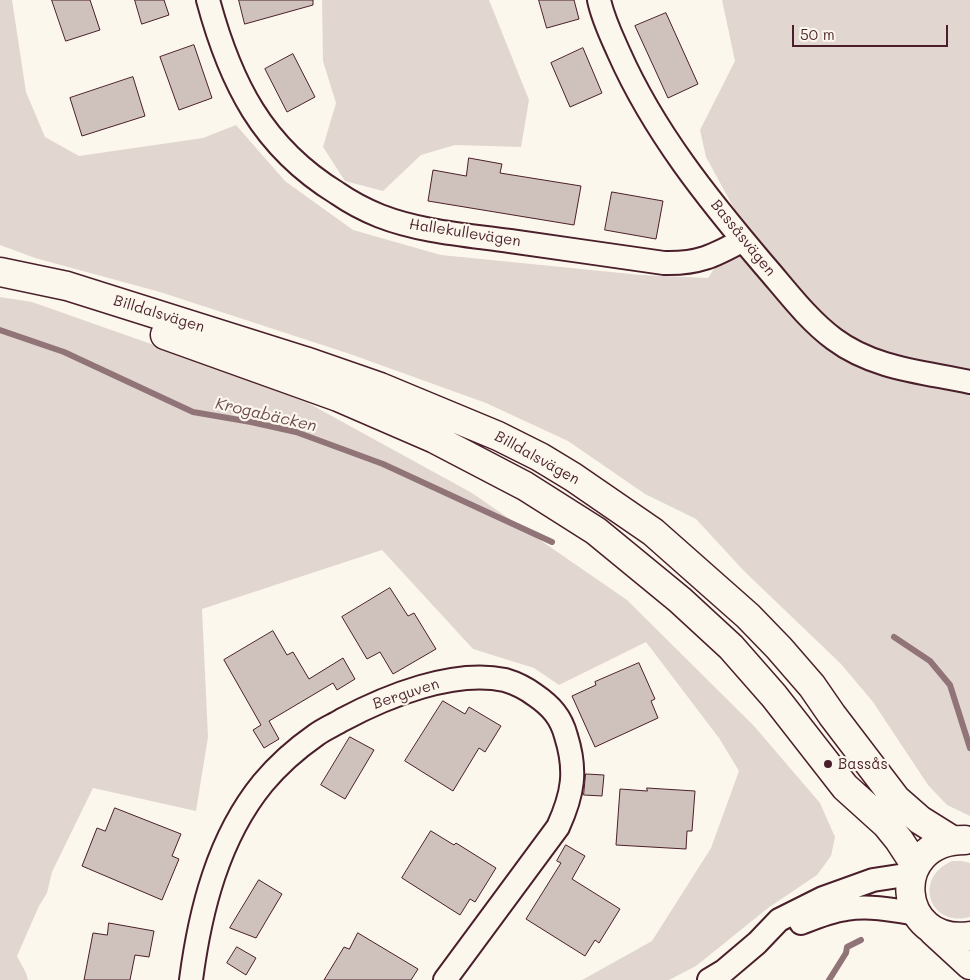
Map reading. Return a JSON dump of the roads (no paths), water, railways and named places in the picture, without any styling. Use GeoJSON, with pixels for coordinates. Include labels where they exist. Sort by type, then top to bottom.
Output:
{"type":"FeatureCollection","features":[{"type":"Feature","properties":{"kind":"street","name":"Hallekullevägen"},"geometry":{"type":"LineString","coordinates":[[208,0],[226,57],[252,110],[263,126],[293,160],[311,176],[344,198],[380,216],[423,229],[664,263],[682,264],[713,257],[743,240]]}},
{"type":"Feature","properties":{"kind":"street","name":"Bassåsvägen"},"geometry":{"type":"LineString","coordinates":[[599,0],[603,16],[626,69],[655,123],[676,155],[743,240],[795,301],[834,339],[866,357],[889,366],[970,382]]}},
{"type":"Feature","properties":{"kind":"street","name":"Billdalsvägen"},"geometry":{"type":"LineString","coordinates":[[0,272],[76,288],[296,358],[380,387],[498,436],[540,457],[573,477],[653,532],[748,616],[780,648],[812,686],[896,799],[920,820],[961,840]]}},
{"type":"Feature","properties":{"kind":"street","name":"Billdalsvägen"},"geometry":{"type":"LineString","coordinates":[[0,287],[60,302],[162,334],[338,397],[434,439],[525,486],[596,531],[636,562],[731,647],[774,696],[845,787],[886,824],[899,840],[914,870]]}},
{"type":"Feature","properties":{"kind":"street","name":"Berguven"},"geometry":{"type":"LineString","coordinates":[[191,980],[205,905],[214,872],[226,843],[262,784],[285,759],[317,734],[370,705],[434,683],[479,678],[506,681],[528,690],[546,702],[563,724],[570,748],[574,775],[571,793],[558,827],[445,980]]}},
{"type":"Feature","properties":{"kind":"street","name":"Billdalsvägen"},"geometry":{"type":"LineString","coordinates":[[914,870],[925,853],[937,845],[961,840]]}},
{"type":"Feature","properties":{"kind":"street"},"geometry":{"type":"LineString","coordinates":[[709,980],[724,971],[757,943],[779,920],[823,898],[873,880],[914,870],[910,894],[923,921],[970,965]]}},
{"type":"Feature","properties":{"kind":"street"},"geometry":{"type":"LineString","coordinates":[[757,943],[823,914],[848,908],[877,908],[923,921],[943,935],[970,936]]}},
{"type":"Feature","properties":{"kind":"waterway","name":"Krogabäcken"},"geometry":{"type":"LineString","coordinates":[[0,330],[64,352],[193,412],[296,432],[383,464],[552,542]]}},
{"type":"Feature","properties":{"kind":"waterway","name":"Krogabäcken"},"geometry":{"type":"LineString","coordinates":[[894,637],[930,661],[950,685],[970,748]]}},
{"type":"Feature","properties":{"kind":"waterway","name":"Krogabäcken"},"geometry":{"type":"LineString","coordinates":[[829,980],[846,953],[847,947],[861,940]]}},
{"type":"Feature","properties":{"kind":"place","name":"Bassås"},"geometry":{"type":"Point","coordinates":[828,764]}}]}
